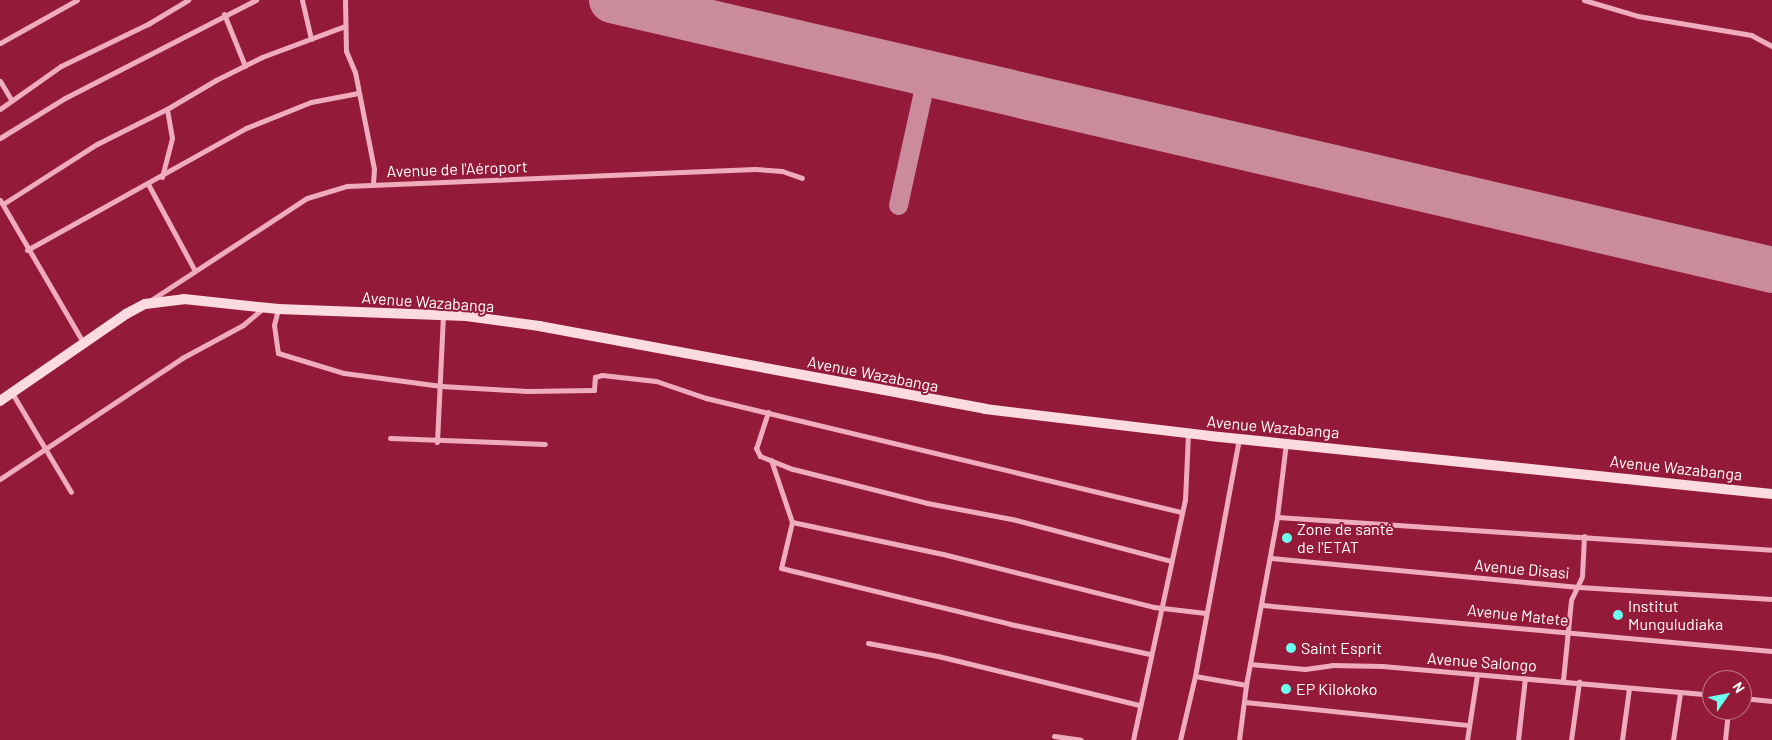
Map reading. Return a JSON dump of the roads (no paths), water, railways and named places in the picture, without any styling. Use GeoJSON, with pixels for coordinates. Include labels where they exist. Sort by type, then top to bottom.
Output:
{"type":"FeatureCollection","features":[{"type":"Feature","properties":{"kind":"main road","name":"Avenue Wazabanga"},"geometry":{"type":"LineString","coordinates":[[0,401],[145,304],[184,300],[278,309],[443,314],[539,326],[985,409],[1188,434],[1286,442],[1772,494]]}},
{"type":"Feature","properties":{"kind":"street"},"geometry":{"type":"LineString","coordinates":[[0,43],[77,0]]}},
{"type":"Feature","properties":{"kind":"street"},"geometry":{"type":"LineString","coordinates":[[0,109],[61,66],[148,24],[188,0]]}},
{"type":"Feature","properties":{"kind":"street"},"geometry":{"type":"LineString","coordinates":[[0,138],[65,98],[224,14],[256,0]]}},
{"type":"Feature","properties":{"kind":"street"},"geometry":{"type":"LineString","coordinates":[[302,0],[311,39]]}},
{"type":"Feature","properties":{"kind":"street"},"geometry":{"type":"LineString","coordinates":[[345,0],[346,51],[355,72],[374,169],[373,185]]}},
{"type":"Feature","properties":{"kind":"street"},"geometry":{"type":"LineString","coordinates":[[1584,0],[1638,16],[1751,35],[1772,46]]}},
{"type":"Feature","properties":{"kind":"street"},"geometry":{"type":"LineString","coordinates":[[224,14],[245,66]]}},
{"type":"Feature","properties":{"kind":"street"},"geometry":{"type":"LineString","coordinates":[[84,344],[27,250],[1,202],[97,144],[167,109],[245,66],[345,26]]}},
{"type":"Feature","properties":{"kind":"street"},"geometry":{"type":"LineString","coordinates":[[0,82],[12,101]]}},
{"type":"Feature","properties":{"kind":"street"},"geometry":{"type":"LineString","coordinates":[[27,250],[162,177],[246,128],[311,102],[358,93]]}},
{"type":"Feature","properties":{"kind":"street"},"geometry":{"type":"LineString","coordinates":[[162,177],[172,138],[167,109]]}},
{"type":"Feature","properties":{"kind":"street","name":"Avenue de l'Aéroport"},"geometry":{"type":"LineString","coordinates":[[145,304],[307,198],[347,186],[755,169],[782,171],[802,178]]}},
{"type":"Feature","properties":{"kind":"street"},"geometry":{"type":"LineString","coordinates":[[148,184],[195,271]]}},
{"type":"Feature","properties":{"kind":"street"},"geometry":{"type":"LineString","coordinates":[[0,479],[182,358],[243,325],[264,308]]}},
{"type":"Feature","properties":{"kind":"street"},"geometry":{"type":"LineString","coordinates":[[278,309],[274,325],[276,347],[282,356],[344,374],[441,386],[528,391],[594,390],[596,376],[618,375],[656,381],[706,398],[1182,512]]}},
{"type":"Feature","properties":{"kind":"street"},"geometry":{"type":"LineString","coordinates":[[437,442],[443,314]]}},
{"type":"Feature","properties":{"kind":"street"},"geometry":{"type":"LineString","coordinates":[[12,393],[46,447],[71,492]]}},
{"type":"Feature","properties":{"kind":"street"},"geometry":{"type":"LineString","coordinates":[[768,412],[756,448],[760,456],[793,469],[927,503],[1012,519],[1171,561]]}},
{"type":"Feature","properties":{"kind":"street"},"geometry":{"type":"LineString","coordinates":[[1133,740],[1182,512],[1188,476],[1188,434]]}},
{"type":"Feature","properties":{"kind":"street"},"geometry":{"type":"LineString","coordinates":[[390,438],[437,442],[545,444]]}},
{"type":"Feature","properties":{"kind":"street"},"geometry":{"type":"LineString","coordinates":[[1180,740],[1195,676],[1239,439]]}},
{"type":"Feature","properties":{"kind":"street"},"geometry":{"type":"LineString","coordinates":[[1239,740],[1246,685],[1278,517],[1286,442]]}},
{"type":"Feature","properties":{"kind":"street"},"geometry":{"type":"LineString","coordinates":[[771,460],[792,522],[781,568],[1010,624],[1150,654]]}},
{"type":"Feature","properties":{"kind":"street"},"geometry":{"type":"LineString","coordinates":[[1278,517],[1584,536],[1714,548],[1772,550]]}},
{"type":"Feature","properties":{"kind":"street"},"geometry":{"type":"LineString","coordinates":[[792,522],[1162,606],[1206,613]]}},
{"type":"Feature","properties":{"kind":"street"},"geometry":{"type":"LineString","coordinates":[[1563,680],[1571,600],[1579,587],[1584,536]]}},
{"type":"Feature","properties":{"kind":"street","name":"Avenue Disasi"},"geometry":{"type":"LineString","coordinates":[[1271,558],[1579,587],[1772,599]]}},
{"type":"Feature","properties":{"kind":"street","name":"Avenue Matete"},"geometry":{"type":"LineString","coordinates":[[1262,605],[1772,651]]}},
{"type":"Feature","properties":{"kind":"street"},"geometry":{"type":"LineString","coordinates":[[868,643],[938,656],[1139,705]]}},
{"type":"Feature","properties":{"kind":"street","name":"Avenue Salongo"},"geometry":{"type":"LineString","coordinates":[[1250,664],[1306,669],[1332,665],[1382,666],[1477,675],[1563,680],[1702,694]]}},
{"type":"Feature","properties":{"kind":"street"},"geometry":{"type":"LineString","coordinates":[[1468,740],[1477,675]]}},
{"type":"Feature","properties":{"kind":"street"},"geometry":{"type":"LineString","coordinates":[[1195,676],[1246,685]]}},
{"type":"Feature","properties":{"kind":"street"},"geometry":{"type":"LineString","coordinates":[[1518,740],[1524,678]]}},
{"type":"Feature","properties":{"kind":"street"},"geometry":{"type":"LineString","coordinates":[[1571,740],[1579,682]]}},
{"type":"Feature","properties":{"kind":"street"},"geometry":{"type":"LineString","coordinates":[[1622,740],[1629,688]]}},
{"type":"Feature","properties":{"kind":"street"},"geometry":{"type":"LineString","coordinates":[[1673,740],[1680,693]]}},
{"type":"Feature","properties":{"kind":"street"},"geometry":{"type":"LineString","coordinates":[[1752,699],[1772,701]]}},
{"type":"Feature","properties":{"kind":"street"},"geometry":{"type":"LineString","coordinates":[[1245,702],[1469,725]]}},
{"type":"Feature","properties":{"kind":"street"},"geometry":{"type":"LineString","coordinates":[[1725,740],[1727,720]]}},
{"type":"Feature","properties":{"kind":"street"},"geometry":{"type":"LineString","coordinates":[[1054,736],[1081,740]]}},
{"type":"Feature","properties":{"kind":"place","name":"Zone de santé de l'ETAT"},"geometry":{"type":"Point","coordinates":[1287,538]}},
{"type":"Feature","properties":{"kind":"place","name":"Institut Munguludiaka"},"geometry":{"type":"Point","coordinates":[1618,615]}},
{"type":"Feature","properties":{"kind":"place","name":"Saint Esprit"},"geometry":{"type":"Point","coordinates":[1291,648]}},
{"type":"Feature","properties":{"kind":"place","name":"EP Kilokoko"},"geometry":{"type":"Point","coordinates":[1286,689]}}]}
